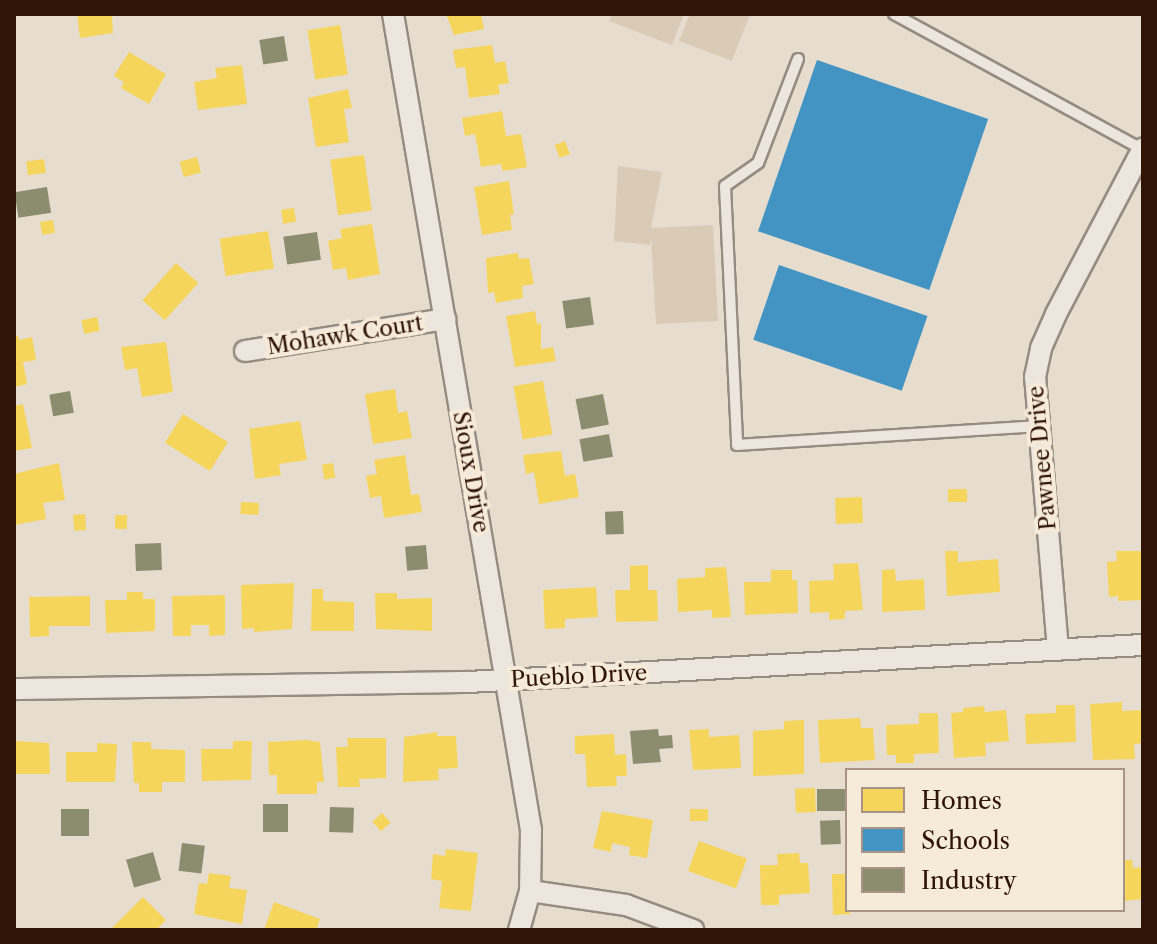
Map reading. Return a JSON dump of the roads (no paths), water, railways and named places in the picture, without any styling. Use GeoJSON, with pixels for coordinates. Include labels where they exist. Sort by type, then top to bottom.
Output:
{"type":"FeatureCollection","features":[{"type":"Feature","properties":{"kind":"street","name":"Sioux Drive"},"geometry":{"type":"LineString","coordinates":[[393,14],[531,830],[530,891],[519,930]]}},
{"type":"Feature","properties":{"kind":"street","name":"Pawnee Drive"},"geometry":{"type":"LineString","coordinates":[[1058,650],[1035,377],[1041,348],[1143,148]]}},
{"type":"Feature","properties":{"kind":"street","name":"Mohawk Court"},"geometry":{"type":"LineString","coordinates":[[245,351],[445,319]]}},
{"type":"Feature","properties":{"kind":"street","name":"Pueblo Drive"},"geometry":{"type":"LineString","coordinates":[[14,689],[505,680],[1143,645]]}},
{"type":"Feature","properties":{"kind":"street"},"geometry":{"type":"LineString","coordinates":[[530,891],[626,905],[693,930]]}},
{"type":"Feature","properties":{"kind":"lane"},"geometry":{"type":"LineString","coordinates":[[894,14],[1143,148]]}},
{"type":"Feature","properties":{"kind":"lane"},"geometry":{"type":"LineString","coordinates":[[798,59],[758,163],[725,186],[737,445],[1039,426]]}}]}
